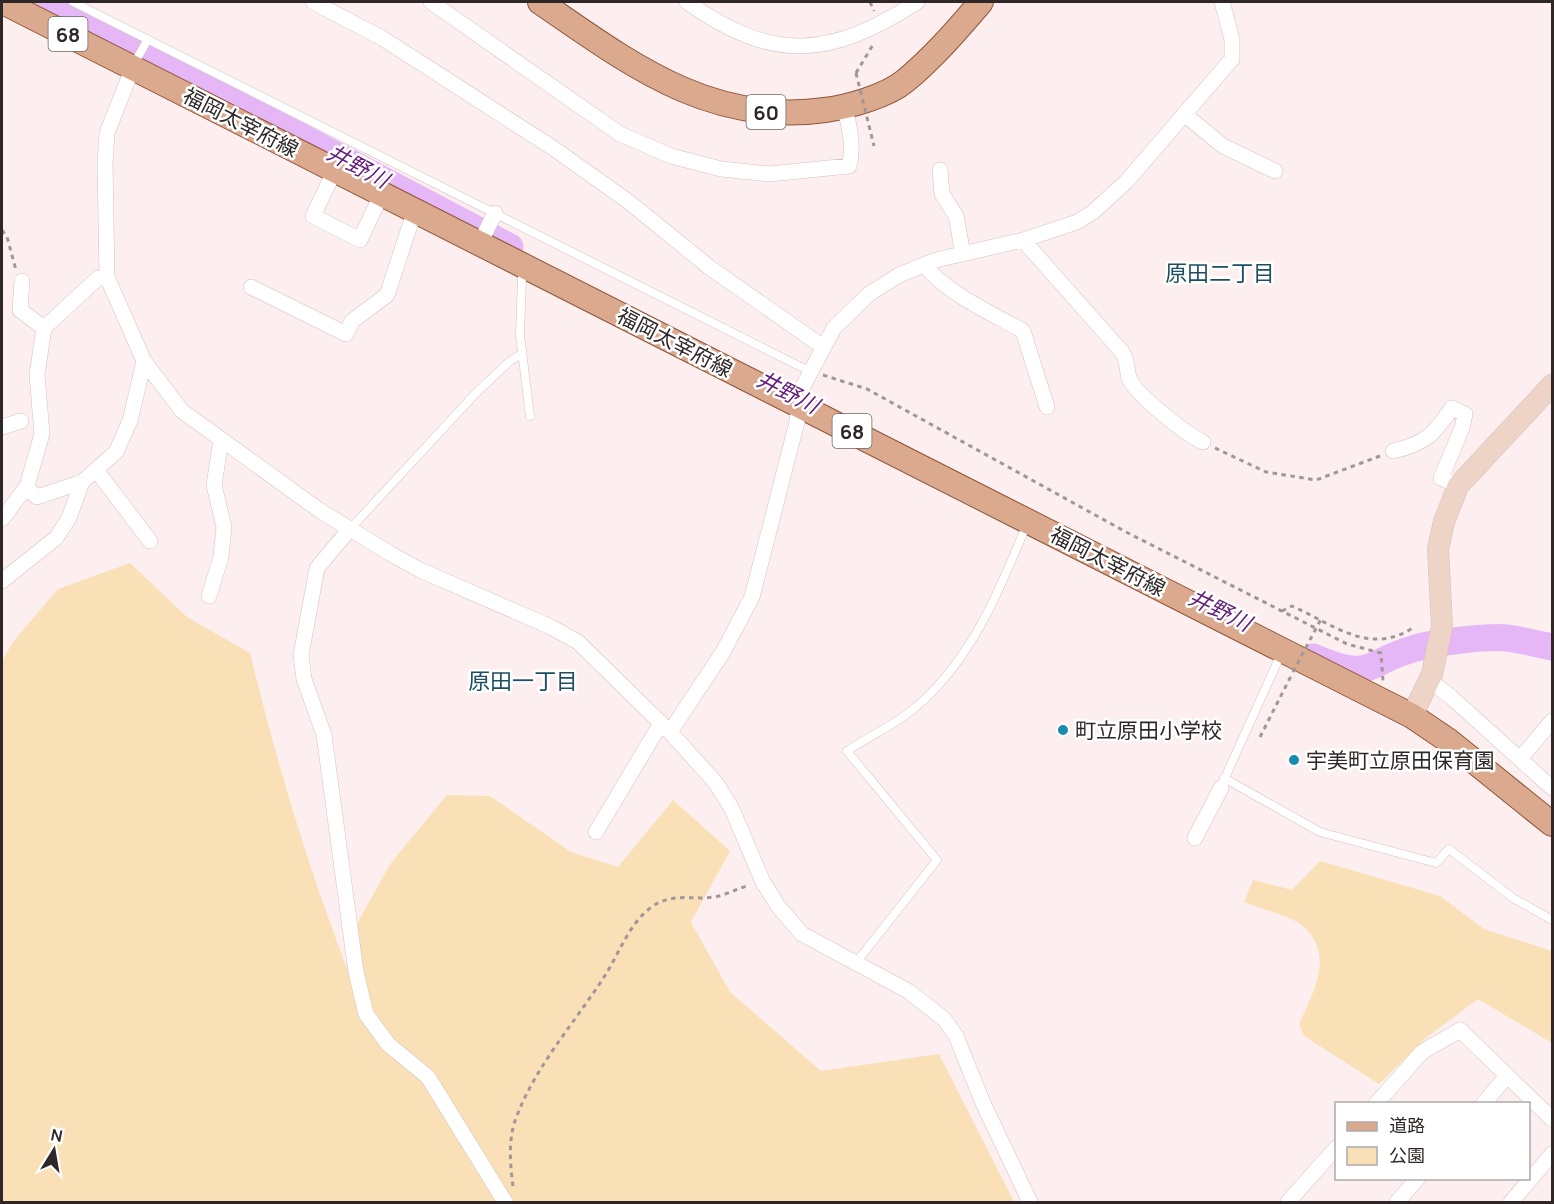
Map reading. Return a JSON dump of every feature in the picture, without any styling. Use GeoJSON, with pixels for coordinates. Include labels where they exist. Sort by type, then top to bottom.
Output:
{"type":"FeatureCollection","features":[{"type":"Feature","properties":{"kind":"main road","name":"福岡太宰府線"},"geometry":{"type":"LineString","coordinates":[[3,2],[135,63],[335,170],[481,240],[527,267],[1412,716],[1484,768],[1552,824]]}},
{"type":"Feature","properties":{"kind":"main road","name":"60"},"geometry":{"type":"LineString","coordinates":[[540,2],[635,67],[669,85],[721,104],[791,115],[844,108],[904,82],[981,2]]}},
{"type":"Feature","properties":{"kind":"street"},"geometry":{"type":"LineString","coordinates":[[313,2],[382,38],[553,147],[628,202],[709,267],[823,347]]}},
{"type":"Feature","properties":{"kind":"street"},"geometry":{"type":"LineString","coordinates":[[431,2],[620,134],[698,165],[769,174],[849,166],[850,139],[844,108]]}},
{"type":"Feature","properties":{"kind":"street"},"geometry":{"type":"LineString","coordinates":[[687,2],[729,30],[787,47],[817,45],[845,39],[880,24],[917,2]]}},
{"type":"Feature","properties":{"kind":"street"},"geometry":{"type":"LineString","coordinates":[[596,832],[666,728],[723,652],[752,597],[797,422],[800,392],[834,328],[869,294],[899,275],[924,265],[1023,240],[1077,222],[1093,212],[1126,182],[1232,59],[1232,39],[1222,2]]}},
{"type":"Feature","properties":{"kind":"street"},"geometry":{"type":"LineString","coordinates":[[135,63],[107,134],[105,163],[107,277],[144,361],[182,411],[265,473],[350,529],[420,570],[501,604],[578,642],[666,728],[716,783],[732,809],[763,882],[778,906],[802,934],[923,1001],[944,1019],[956,1036],[983,1103],[1030,1203]]}},
{"type":"Feature","properties":{"kind":"street"},"geometry":{"type":"LineString","coordinates":[[1184,114],[1222,146],[1275,171]]}},
{"type":"Feature","properties":{"kind":"street"},"geometry":{"type":"LineString","coordinates":[[335,170],[313,216],[360,240],[382,193]]}},
{"type":"Feature","properties":{"kind":"street"},"geometry":{"type":"LineString","coordinates":[[940,170],[942,194],[956,216],[963,254]]}},
{"type":"Feature","properties":{"kind":"street"},"geometry":{"type":"LineString","coordinates":[[251,287],[346,334],[352,321],[387,295],[415,210]]}},
{"type":"Feature","properties":{"kind":"street"},"geometry":{"type":"LineString","coordinates":[[481,240],[495,213]]}},
{"type":"Feature","properties":{"kind":"street"},"geometry":{"type":"LineString","coordinates":[[1023,240],[1122,352],[1129,364],[1129,378],[1137,391],[1191,436],[1203,442]]}},
{"type":"Feature","properties":{"kind":"street"},"geometry":{"type":"LineString","coordinates":[[924,265],[930,273],[970,300],[1023,331],[1047,407]]}},
{"type":"Feature","properties":{"kind":"street"},"geometry":{"type":"LineString","coordinates":[[2,519],[26,488],[42,434],[37,375],[44,328],[98,278],[107,277]]}},
{"type":"Feature","properties":{"kind":"street"},"geometry":{"type":"LineString","coordinates":[[22,281],[20,310],[44,328]]}},
{"type":"Feature","properties":{"kind":"street"},"geometry":{"type":"LineString","coordinates":[[26,488],[37,497],[82,482],[116,452],[130,421],[144,361]]}},
{"type":"Feature","properties":{"kind":"street"},"geometry":{"type":"LineString","coordinates":[[1412,716],[1429,680],[1442,627],[1438,549],[1444,522],[1458,486],[1552,385]]}},
{"type":"Feature","properties":{"kind":"street"},"geometry":{"type":"LineString","coordinates":[[1393,451],[1413,446],[1434,434],[1452,408],[1466,414],[1441,478],[1458,486]]}},
{"type":"Feature","properties":{"kind":"street"},"geometry":{"type":"LineString","coordinates":[[2,427],[21,421]]}},
{"type":"Feature","properties":{"kind":"street"},"geometry":{"type":"LineString","coordinates":[[209,596],[221,557],[224,528],[214,485],[221,440]]}},
{"type":"Feature","properties":{"kind":"street"},"geometry":{"type":"LineString","coordinates":[[96,470],[150,541]]}},
{"type":"Feature","properties":{"kind":"street"},"geometry":{"type":"LineString","coordinates":[[2,581],[56,538],[69,518],[82,482]]}},
{"type":"Feature","properties":{"kind":"street"},"geometry":{"type":"LineString","coordinates":[[350,529],[317,568],[301,655],[304,679],[324,735],[359,983],[366,1014],[388,1044],[428,1077],[510,1197]]}},
{"type":"Feature","properties":{"kind":"street"},"geometry":{"type":"LineString","coordinates":[[1429,680],[1552,788]]}},
{"type":"Feature","properties":{"kind":"street"},"geometry":{"type":"LineString","coordinates":[[1520,759],[1552,722]]}},
{"type":"Feature","properties":{"kind":"street"},"geometry":{"type":"LineString","coordinates":[[1195,838],[1222,783]]}},
{"type":"Feature","properties":{"kind":"street"},"geometry":{"type":"LineString","coordinates":[[1378,1102],[1422,1052],[1460,1030],[1552,1119]]}},
{"type":"Feature","properties":{"kind":"street"},"geometry":{"type":"LineString","coordinates":[[1485,1102],[1508,1076]]}},
{"type":"Feature","properties":{"kind":"street"},"geometry":{"type":"LineString","coordinates":[[1288,1203],[1335,1149]]}},
{"type":"Feature","properties":{"kind":"street"},"geometry":{"type":"LineString","coordinates":[[1511,1203],[1552,1154]]}},
{"type":"Feature","properties":{"kind":"street"},"geometry":{"type":"LineString","coordinates":[[1397,1203],[1417,1180]]}},
{"type":"Feature","properties":{"kind":"lane"},"geometry":{"type":"LineString","coordinates":[[73,2],[811,372]]}},
{"type":"Feature","properties":{"kind":"lane"},"geometry":{"type":"LineString","coordinates":[[135,63],[148,39]]}},
{"type":"Feature","properties":{"kind":"lane"},"geometry":{"type":"LineString","coordinates":[[527,267],[522,278],[521,354],[530,416]]}},
{"type":"Feature","properties":{"kind":"lane"},"geometry":{"type":"LineString","coordinates":[[350,529],[476,393],[509,362],[521,354]]}},
{"type":"Feature","properties":{"kind":"lane"},"geometry":{"type":"LineString","coordinates":[[855,964],[937,860],[847,750],[916,707],[952,668],[998,593],[1029,520]]}},
{"type":"Feature","properties":{"kind":"lane"},"geometry":{"type":"LineString","coordinates":[[1283,650],[1222,783],[1320,832],[1436,862],[1449,849],[1513,898],[1552,920]]}},
{"type":"Feature","properties":{"kind":"path"},"geometry":{"type":"LineString","coordinates":[[874,146],[856,73],[874,44],[880,24]]}},
{"type":"Feature","properties":{"kind":"path"},"geometry":{"type":"LineString","coordinates":[[2,230],[7,237],[13,264],[22,281]]}},
{"type":"Feature","properties":{"kind":"path"},"geometry":{"type":"LineString","coordinates":[[811,372],[867,389],[1126,532],[1347,644],[1381,653],[1383,686]]}},
{"type":"Feature","properties":{"kind":"path"},"geometry":{"type":"LineString","coordinates":[[1203,442],[1266,472],[1316,480],[1393,451]]}},
{"type":"Feature","properties":{"kind":"path"},"geometry":{"type":"LineString","coordinates":[[1282,611],[1292,606],[1352,636],[1366,638],[1386,639],[1401,636],[1414,627]]}},
{"type":"Feature","properties":{"kind":"path"},"geometry":{"type":"LineString","coordinates":[[1260,737],[1320,619]]}},
{"type":"Feature","properties":{"kind":"path"},"geometry":{"type":"LineString","coordinates":[[510,1197],[511,1137],[516,1118],[533,1081],[606,974],[626,939],[649,909],[665,900],[688,896],[718,896],[763,882]]}},
{"type":"Feature","properties":{"kind":"green space"},"geometry":{"type":"Polygon","coordinates":[[[130,563],[187,617],[250,653],[293,812],[347,968],[359,920],[391,863],[447,795],[490,796],[571,852],[618,867],[673,800],[730,851],[691,922],[730,992],[821,1071],[939,1054],[1014,1202],[2,1202],[2,661],[13,642],[58,589],[130,563]]]}},
{"type":"Feature","properties":{"kind":"green space"},"geometry":{"type":"Polygon","coordinates":[[[1320,861],[1440,896],[1484,929],[1552,951],[1552,1043],[1478,999],[1426,1038],[1379,1084],[1304,1036],[1299,1024],[1315,987],[1320,962],[1313,938],[1299,923],[1244,902],[1253,880],[1292,890],[1320,861]]]}},
{"type":"Feature","properties":{"kind":"waterway","name":"井野川"},"geometry":{"type":"LineString","coordinates":[[46,2],[510,247]]}},
{"type":"Feature","properties":{"kind":"waterway","name":"井野川"},"geometry":{"type":"LineString","coordinates":[[1313,657],[1347,669],[1358,669],[1368,668],[1399,653],[1416,648],[1462,640],[1507,638],[1552,647]]}},
{"type":"Feature","properties":{"kind":"place","name":"町立原田小学校"},"geometry":{"type":"Point","coordinates":[1063,730]}},
{"type":"Feature","properties":{"kind":"place","name":"宇美町立原田保育園"},"geometry":{"type":"Point","coordinates":[1294,760]}},
{"type":"Feature","properties":{"kind":"district","name":"原田二丁目"},"geometry":{"type":"Point","coordinates":[1220,273]}},
{"type":"Feature","properties":{"kind":"district","name":"原田一丁目"},"geometry":{"type":"Point","coordinates":[523,681]}}]}
